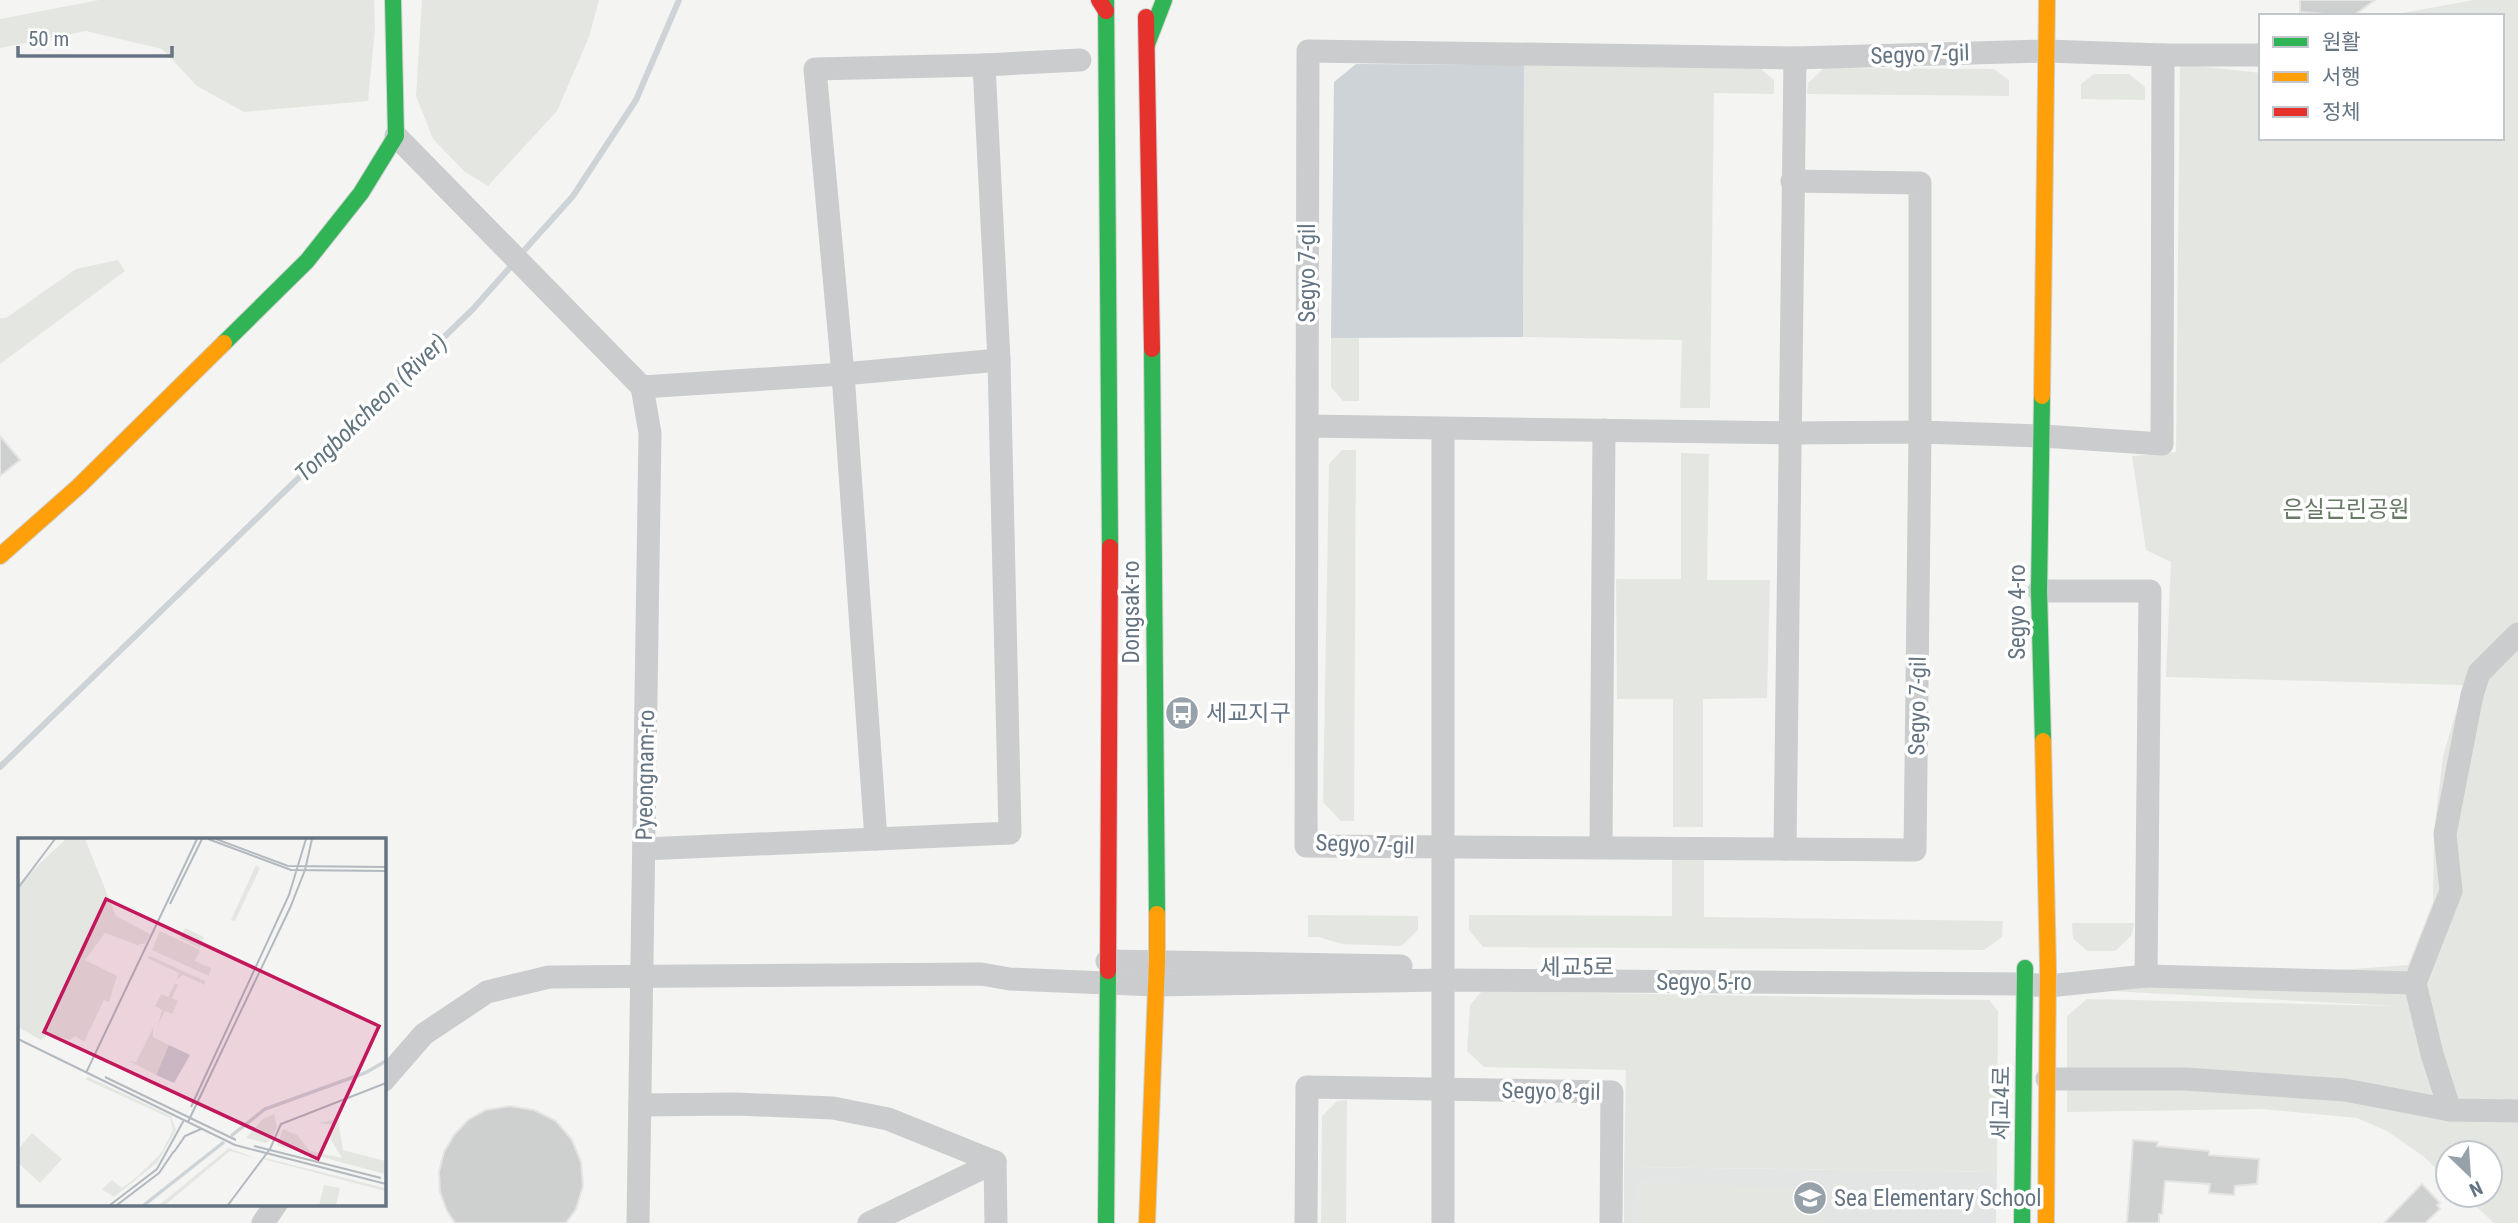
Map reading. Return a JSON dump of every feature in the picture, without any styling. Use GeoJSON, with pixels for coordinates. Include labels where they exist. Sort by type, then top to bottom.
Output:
{"type":"FeatureCollection","features":[{"type":"Feature","properties":{"kind":"main road"},"geometry":{"type":"LineString","coordinates":[[0,556],[79,486],[307,261],[361,193],[397,136],[393,0]]}},
{"type":"Feature","properties":{"kind":"main road","name":"Dongsak-ro"},"geometry":{"type":"LineString","coordinates":[[1146,0],[1152,317],[1157,961],[1147,1223]]}},
{"type":"Feature","properties":{"kind":"main road"},"geometry":{"type":"LineString","coordinates":[[1147,44],[1164,0]]}},
{"type":"Feature","properties":{"kind":"main road","name":"Segyo 4-ro"},"geometry":{"type":"LineString","coordinates":[[2046,1223],[2047,1079],[2037,976],[2047,0]]}},
{"type":"Feature","properties":{"kind":"main road","name":"Dongsak-ro"},"geometry":{"type":"LineString","coordinates":[[1103,4],[1110,597],[1106,1223]]}},
{"type":"Feature","properties":{"kind":"main road","name":"세교4로"},"geometry":{"type":"LineString","coordinates":[[2022,1223],[2037,976]]}},
{"type":"Feature","properties":{"kind":"street","name":"Segyo 7-gil"},"geometry":{"type":"LineString","coordinates":[[1792,181],[1920,183],[1915,850],[1306,846],[1308,51],[1795,58],[2046,51],[2259,55]]}},
{"type":"Feature","properties":{"kind":"street"},"geometry":{"type":"LineString","coordinates":[[1307,426],[1790,433],[1920,432],[2162,444],[2163,55]]}},
{"type":"Feature","properties":{"kind":"street"},"geometry":{"type":"LineString","coordinates":[[1785,849],[1795,58]]}},
{"type":"Feature","properties":{"kind":"street"},"geometry":{"type":"LineString","coordinates":[[876,839],[843,374],[815,69],[1080,60]]}},
{"type":"Feature","properties":{"kind":"street"},"geometry":{"type":"LineString","coordinates":[[644,849],[1010,833],[999,360],[984,65]]}},
{"type":"Feature","properties":{"kind":"street"},"geometry":{"type":"LineString","coordinates":[[397,136],[642,387],[843,374],[999,360]]}},
{"type":"Feature","properties":{"kind":"street","name":"Pyeongnam-ro"},"geometry":{"type":"LineString","coordinates":[[638,1223],[650,433],[642,387]]}},
{"type":"Feature","properties":{"kind":"street","name":"Segyo 7-gil"},"geometry":{"type":"LineString","coordinates":[[1443,429],[1443,974]]}},
{"type":"Feature","properties":{"kind":"street"},"geometry":{"type":"LineString","coordinates":[[1601,848],[1604,430]]}},
{"type":"Feature","properties":{"kind":"street"},"geometry":{"type":"LineString","coordinates":[[2039,591],[2150,591],[2146,976]]}},
{"type":"Feature","properties":{"kind":"street"},"geometry":{"type":"LineString","coordinates":[[2450,1110],[2414,984],[2452,891],[2445,834],[2472,695],[2479,673],[2518,634]]}},
{"type":"Feature","properties":{"kind":"street"},"geometry":{"type":"LineString","coordinates":[[385,1079],[424,1034],[487,992],[550,977],[981,974],[1010,979],[1108,971],[1157,961],[1443,974],[1443,1223]]}},
{"type":"Feature","properties":{"kind":"street","name":"Segyo 5-ro"},"geometry":{"type":"LineString","coordinates":[[1108,971],[1155,985],[1443,974],[2146,976],[2414,984]]}},
{"type":"Feature","properties":{"kind":"street"},"geometry":{"type":"LineString","coordinates":[[2047,1079],[2185,1079],[2345,1090],[2450,1110],[2518,1111]]}},
{"type":"Feature","properties":{"kind":"street","name":"Segyo 8-gil"},"geometry":{"type":"LineString","coordinates":[[1306,1223],[1307,1087],[1612,1092],[1611,1223]]}},
{"type":"Feature","properties":{"kind":"street"},"geometry":{"type":"LineString","coordinates":[[640,1105],[736,1104],[833,1108],[888,1119],[995,1162]]}},
{"type":"Feature","properties":{"kind":"street"},"geometry":{"type":"LineString","coordinates":[[869,1223],[995,1162]]}},
{"type":"Feature","properties":{"kind":"street"},"geometry":{"type":"LineString","coordinates":[[995,1162],[996,1223]]}},
{"type":"Feature","properties":{"kind":"street"},"geometry":{"type":"LineString","coordinates":[[263,1223],[275,1206]]}},
{"type":"Feature","properties":{"kind":"shaded area"},"geometry":{"type":"Polygon","coordinates":[[[1356,64],[1524,65],[1523,337],[1331,338],[1334,82],[1356,64]]]}},
{"type":"Feature","properties":{"kind":"shaded area","name":"Sea Elementary School"},"geometry":{"type":"Polygon","coordinates":[[[1624,1167],[1997,1172],[1996,1223],[1624,1223],[1624,1167]]]}},
{"type":"Feature","properties":{"kind":"green space"},"geometry":{"type":"Polygon","coordinates":[[[99,0],[374,0],[375,29],[368,101],[244,112],[197,86],[162,49],[86,31],[0,48],[0,19],[99,0]]]}},
{"type":"Feature","properties":{"kind":"green space"},"geometry":{"type":"Polygon","coordinates":[[[422,0],[599,0],[589,37],[557,111],[488,186],[465,172],[433,139],[416,96],[422,0]]]}},
{"type":"Feature","properties":{"kind":"green space","name":"은실근린공원"},"geometry":{"type":"Polygon","coordinates":[[[2474,0],[2518,0],[2518,1223],[2494,1223],[2479,1209],[2504,1209],[2504,1139],[2434,1139],[2434,1167],[2387,1131],[2357,1118],[2263,1109],[2067,1112],[2067,1016],[2087,999],[2395,1006],[2072,989],[2408,965],[2433,902],[2434,831],[2443,756],[2464,685],[2166,677],[2171,562],[2146,550],[2132,456],[2176,452],[2180,64],[2259,73],[2259,140],[2504,140],[2504,14],[2397,14],[2474,0]]]}},
{"type":"Feature","properties":{"kind":"green space"},"geometry":{"type":"Polygon","coordinates":[[[1524,65],[1761,69],[1774,80],[1774,94],[1714,93],[1710,408],[1680,408],[1682,340],[1523,337],[1524,65]]]}},
{"type":"Feature","properties":{"kind":"green space"},"geometry":{"type":"Polygon","coordinates":[[[1824,68],[1994,69],[2009,80],[2009,96],[1807,94],[1808,83],[1824,68]]]}},
{"type":"Feature","properties":{"kind":"green space"},"geometry":{"type":"Polygon","coordinates":[[[2094,74],[2129,74],[2145,87],[2145,100],[2081,99],[2081,84],[2094,74]]]}},
{"type":"Feature","properties":{"kind":"green space"},"geometry":{"type":"Polygon","coordinates":[[[118,260],[125,271],[0,364],[0,318],[6,318],[76,269],[118,260]]]}},
{"type":"Feature","properties":{"kind":"green space"},"geometry":{"type":"Polygon","coordinates":[[[1331,338],[1359,338],[1359,401],[1343,401],[1331,387],[1331,338]]]}},
{"type":"Feature","properties":{"kind":"green space"},"geometry":{"type":"Polygon","coordinates":[[[1342,450],[1356,450],[1354,821],[1341,821],[1323,802],[1329,464],[1342,450]]]}},
{"type":"Feature","properties":{"kind":"green space"},"geometry":{"type":"Polygon","coordinates":[[[1681,453],[1709,454],[1707,580],[1770,580],[1767,698],[1703,699],[1703,827],[1673,827],[1673,699],[1617,699],[1616,579],[1681,579],[1681,453]]]}},
{"type":"Feature","properties":{"kind":"green space"},"geometry":{"type":"Polygon","coordinates":[[[1672,859],[1704,860],[1704,917],[2003,921],[2002,937],[1984,950],[1483,947],[1469,930],[1469,915],[1672,916],[1672,859]]]}},
{"type":"Feature","properties":{"kind":"green space"},"geometry":{"type":"Polygon","coordinates":[[[1308,915],[1418,916],[1418,930],[1401,946],[1342,944],[1319,937],[1308,937],[1308,915]]]}},
{"type":"Feature","properties":{"kind":"green space"},"geometry":{"type":"Polygon","coordinates":[[[2072,923],[2134,923],[2132,935],[2115,951],[2087,951],[2073,938],[2072,923]]]}},
{"type":"Feature","properties":{"kind":"green space"},"geometry":{"type":"Polygon","coordinates":[[[1482,991],[1989,1000],[1998,1011],[1997,1172],[1624,1167],[1626,1070],[1484,1067],[1467,1051],[1470,1005],[1482,991]]]}},
{"type":"Feature","properties":{"kind":"green space"},"geometry":{"type":"Polygon","coordinates":[[[1347,1100],[1346,1223],[1321,1223],[1322,1116],[1337,1101],[1347,1100]]]}},
{"type":"Feature","properties":{"kind":"green space"},"geometry":{"type":"Polygon","coordinates":[[[1638,1182],[1823,1189],[1823,1223],[1639,1223],[1638,1182]]]}},
{"type":"Feature","properties":{"kind":"building"},"geometry":{"type":"Polygon","coordinates":[[[2300,0],[2375,0],[2356,14],[2300,12],[2300,0]]]}},
{"type":"Feature","properties":{"kind":"building"},"geometry":{"type":"Polygon","coordinates":[[[0,436],[20,460],[0,476],[0,436]]]}},
{"type":"Feature","properties":{"kind":"building"},"geometry":{"type":"Polygon","coordinates":[[[510,1106],[534,1110],[556,1121],[572,1140],[581,1162],[583,1186],[576,1209],[566,1223],[455,1223],[447,1211],[440,1192],[439,1172],[444,1152],[454,1135],[468,1120],[486,1110],[510,1106]]]}},
{"type":"Feature","properties":{"kind":"building"},"geometry":{"type":"Polygon","coordinates":[[[2133,1140],[2158,1142],[2157,1146],[2209,1151],[2209,1155],[2259,1159],[2257,1184],[2235,1186],[2234,1195],[2209,1193],[2210,1184],[2165,1181],[2159,1223],[2127,1223],[2133,1140]]]}},
{"type":"Feature","properties":{"kind":"building"},"geometry":{"type":"Polygon","coordinates":[[[2422,1184],[2434,1197],[2434,1209],[2440,1209],[2425,1223],[2384,1223],[2422,1184]]]}},
{"type":"Feature","properties":{"kind":"waterway","name":"Tongbokcheon (River)"},"geometry":{"type":"LineString","coordinates":[[520,255],[573,196],[636,100],[679,0]]}},
{"type":"Feature","properties":{"kind":"waterway","name":"Tongbokcheon (River)"},"geometry":{"type":"LineString","coordinates":[[0,767],[473,309],[513,264]]}},
{"type":"Feature","properties":{"kind":"traffic: fast"},"geometry":{"type":"LineString","coordinates":[[224,343],[307,261],[361,193],[396,136],[393,0]]}},
{"type":"Feature","properties":{"kind":"traffic: fast"},"geometry":{"type":"LineString","coordinates":[[1106,0],[1110,547]]}},
{"type":"Feature","properties":{"kind":"traffic: fast"},"geometry":{"type":"LineString","coordinates":[[1147,44],[1164,0]]}},
{"type":"Feature","properties":{"kind":"traffic: fast"},"geometry":{"type":"LineString","coordinates":[[1152,349],[1157,914]]}},
{"type":"Feature","properties":{"kind":"traffic: fast"},"geometry":{"type":"LineString","coordinates":[[2042,396],[2039,591],[2043,741]]}},
{"type":"Feature","properties":{"kind":"traffic: fast"},"geometry":{"type":"LineString","coordinates":[[2022,1223],[2025,968]]}},
{"type":"Feature","properties":{"kind":"traffic: fast"},"geometry":{"type":"LineString","coordinates":[[1106,1223],[1108,971]]}},
{"type":"Feature","properties":{"kind":"traffic: slow"},"geometry":{"type":"LineString","coordinates":[[2042,396],[2047,0]]}},
{"type":"Feature","properties":{"kind":"traffic: slow"},"geometry":{"type":"LineString","coordinates":[[0,556],[79,486],[224,343]]}},
{"type":"Feature","properties":{"kind":"traffic: slow"},"geometry":{"type":"LineString","coordinates":[[2043,741],[2048,968],[2046,1223]]}},
{"type":"Feature","properties":{"kind":"traffic: slow"},"geometry":{"type":"LineString","coordinates":[[1147,1223],[1157,914]]}},
{"type":"Feature","properties":{"kind":"traffic: jam"},"geometry":{"type":"LineString","coordinates":[[1099,0],[1106,11]]}},
{"type":"Feature","properties":{"kind":"traffic: jam"},"geometry":{"type":"LineString","coordinates":[[1146,17],[1152,349]]}},
{"type":"Feature","properties":{"kind":"traffic: jam"},"geometry":{"type":"LineString","coordinates":[[1108,971],[1110,547]]}},
{"type":"Feature","properties":{"kind":"place","name":"세교지구"},"geometry":{"type":"Point","coordinates":[1182,713]}},
{"type":"Feature","properties":{"kind":"place","name":"Sea Elementary School"},"geometry":{"type":"Point","coordinates":[1810,1198]}}]}
